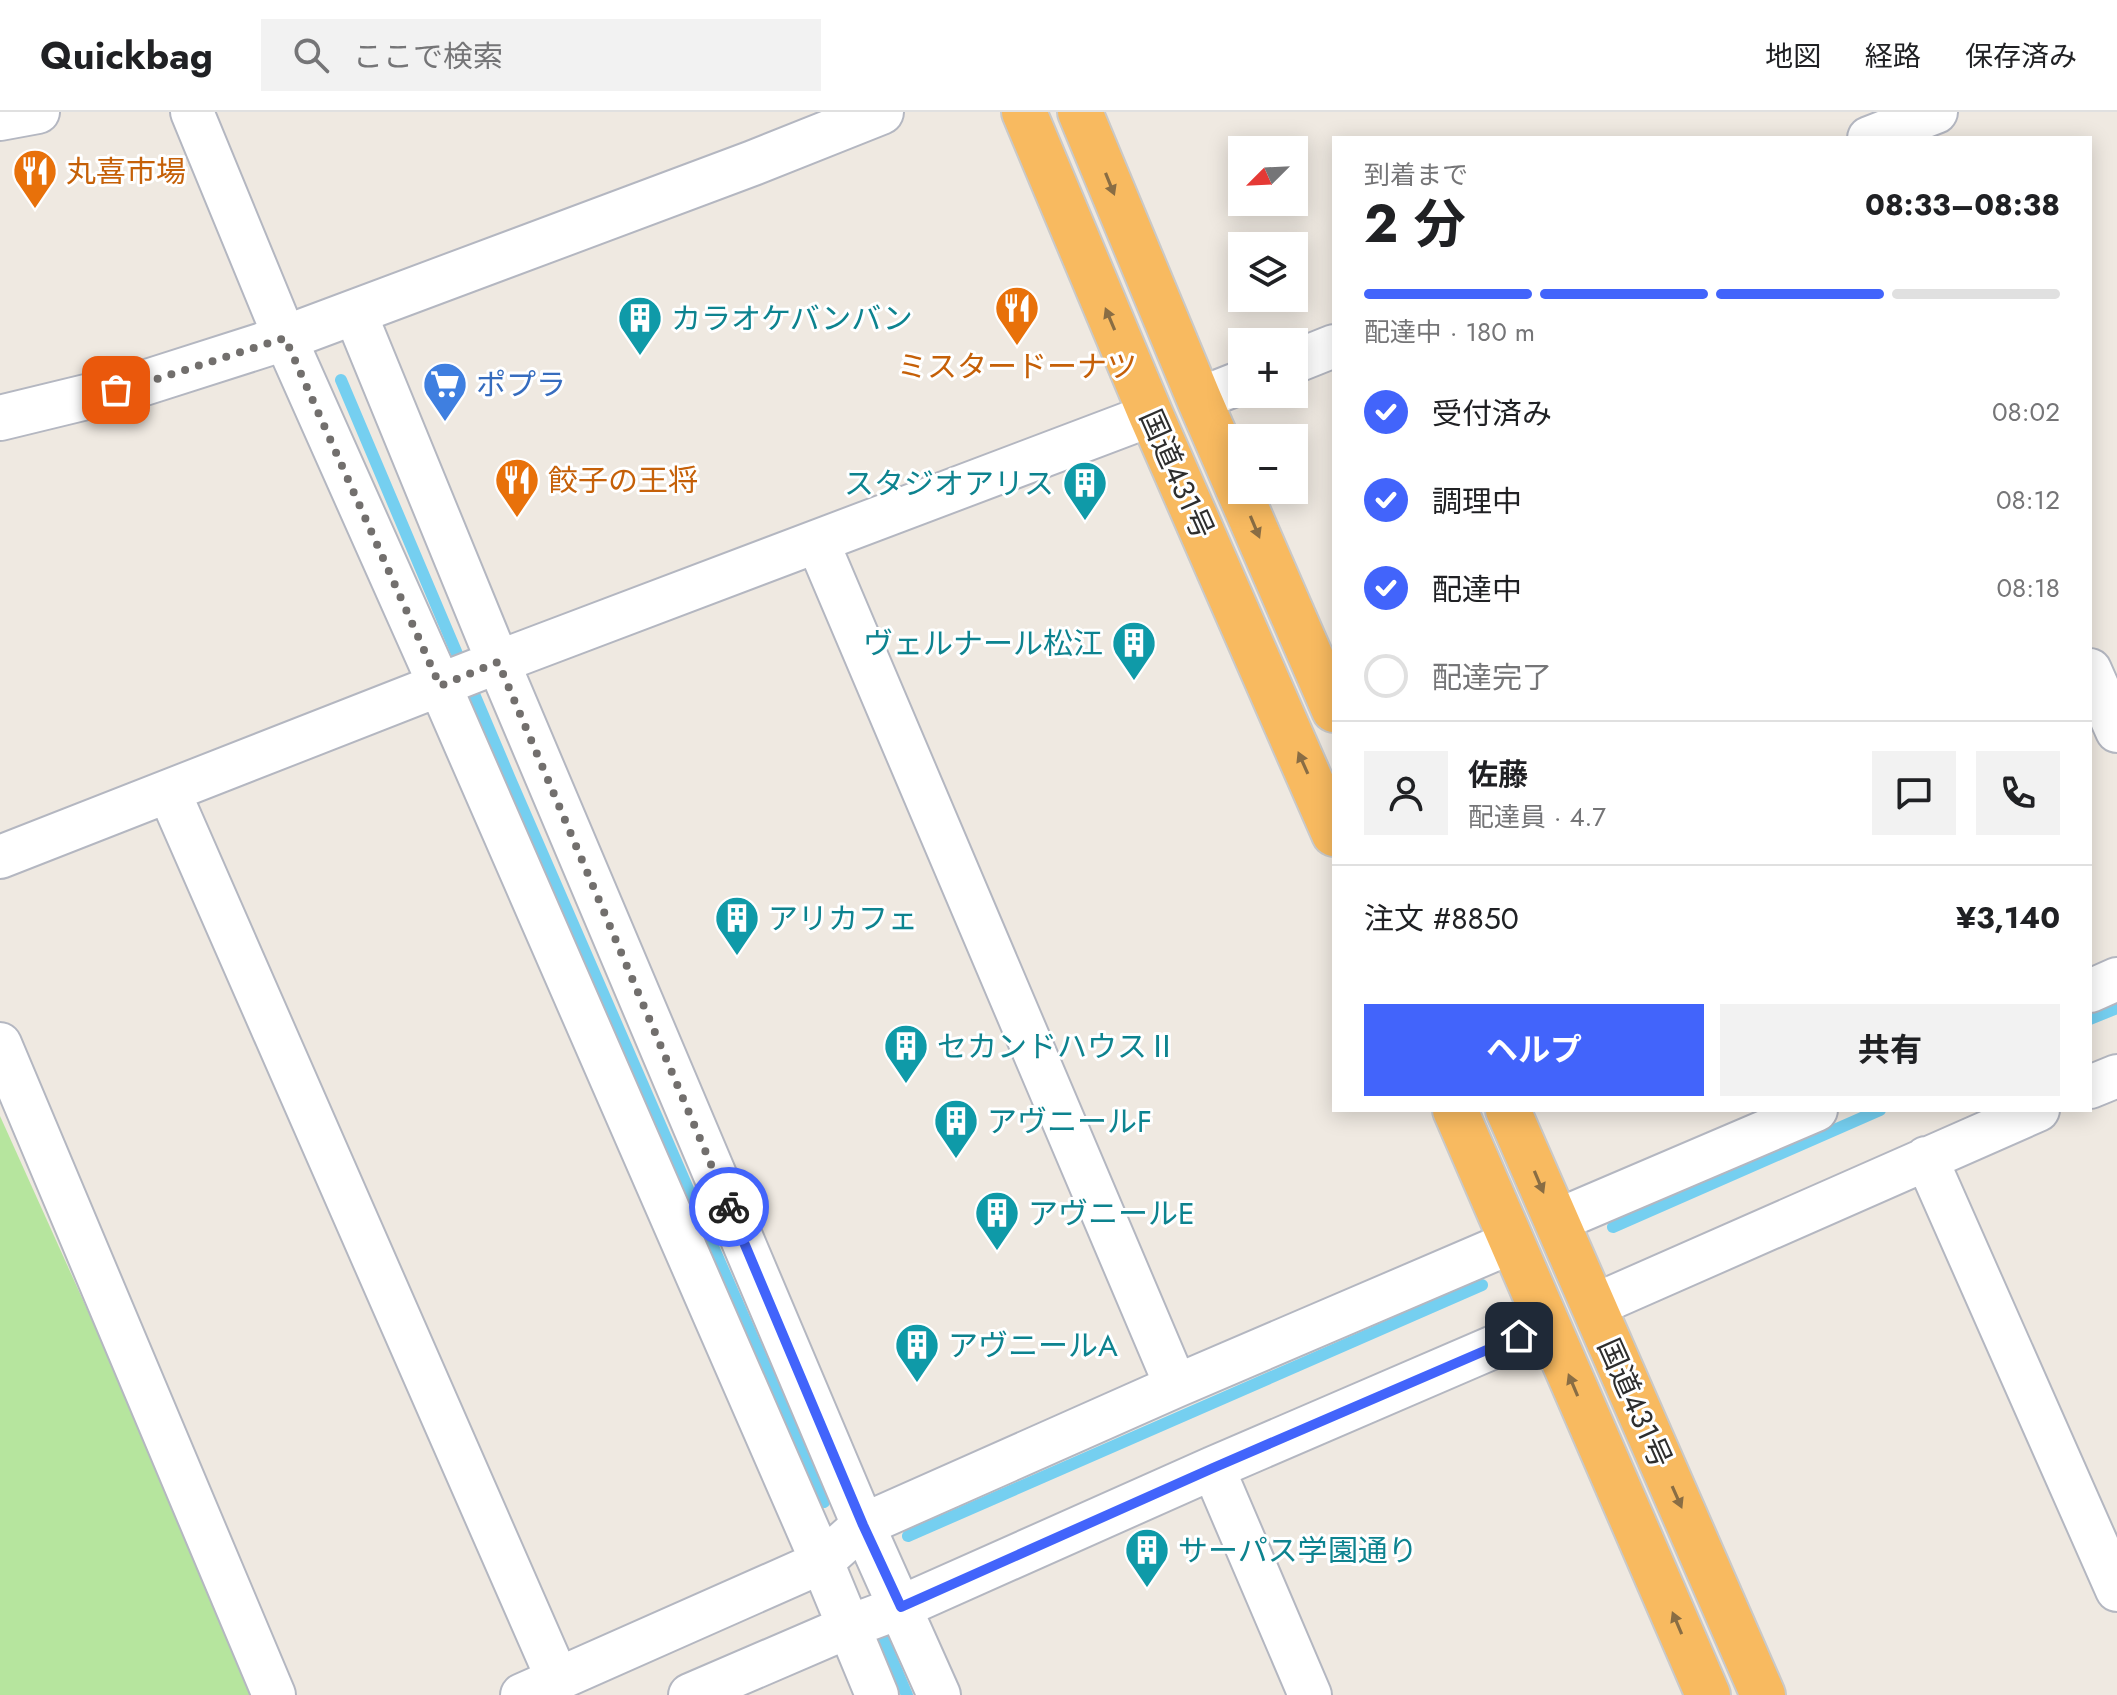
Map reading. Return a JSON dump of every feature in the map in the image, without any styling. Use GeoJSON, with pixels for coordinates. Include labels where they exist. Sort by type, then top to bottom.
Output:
{"type":"FeatureCollection","features":[{"type":"Feature","properties":{"kind":"highway","name":"国道431号"},"geometry":{"type":"LineString","coordinates":[[1024,112],[1151,415],[1332,829]]}},
{"type":"Feature","properties":{"kind":"highway","name":"国道431号"},"geometry":{"type":"LineString","coordinates":[[1080,112],[1199,399],[1332,705]]}},
{"type":"Feature","properties":{"kind":"highway","name":"国道431号"},"geometry":{"type":"LineString","coordinates":[[1456,1112],[1708,1695]]}},
{"type":"Feature","properties":{"kind":"highway","name":"国道431号"},"geometry":{"type":"LineString","coordinates":[[1509,1112],[1763,1695]]}},
{"type":"Feature","properties":{"kind":"street"},"geometry":{"type":"LineString","coordinates":[[0,119],[38,112]]}},
{"type":"Feature","properties":{"kind":"street"},"geometry":{"type":"LineString","coordinates":[[192,112],[285,338],[440,686],[877,1695]]}},
{"type":"Feature","properties":{"kind":"street"},"geometry":{"type":"LineString","coordinates":[[0,418],[144,383],[285,338],[881,112]]}},
{"type":"Feature","properties":{"kind":"street"},"geometry":{"type":"LineString","coordinates":[[1874,136],[1936,112]]}},
{"type":"Feature","properties":{"kind":"street"},"geometry":{"type":"LineString","coordinates":[[355,313],[498,662],[863,1525],[939,1695]]}},
{"type":"Feature","properties":{"kind":"street"},"geometry":{"type":"LineString","coordinates":[[1308,356],[1332,347]]}},
{"type":"Feature","properties":{"kind":"street"},"geometry":{"type":"LineString","coordinates":[[1199,399],[1228,388]]}},
{"type":"Feature","properties":{"kind":"street"},"geometry":{"type":"LineString","coordinates":[[0,857],[498,662],[1151,415]]}},
{"type":"Feature","properties":{"kind":"street"},"geometry":{"type":"LineString","coordinates":[[818,543],[1176,1386]]}},
{"type":"Feature","properties":{"kind":"street"},"geometry":{"type":"LineString","coordinates":[[2092,675],[2117,731]]}},
{"type":"Feature","properties":{"kind":"street"},"geometry":{"type":"LineString","coordinates":[[169,792],[540,1687],[822,1562],[863,1525],[1512,1242]]}},
{"type":"Feature","properties":{"kind":"street"},"geometry":{"type":"LineString","coordinates":[[2092,990],[2117,979]]}},
{"type":"Feature","properties":{"kind":"street"},"geometry":{"type":"LineString","coordinates":[[0,1044],[274,1695]]}},
{"type":"Feature","properties":{"kind":"street"},"geometry":{"type":"LineString","coordinates":[[2092,1086],[2117,1076]]}},
{"type":"Feature","properties":{"kind":"street"},"geometry":{"type":"LineString","coordinates":[[1556,1221],[1811,1112]]}},
{"type":"Feature","properties":{"kind":"street"},"geometry":{"type":"LineString","coordinates":[[1593,1306],[2033,1112]]}},
{"type":"Feature","properties":{"kind":"street"},"geometry":{"type":"LineString","coordinates":[[1926,1158],[2117,1590]]}},
{"type":"Feature","properties":{"kind":"street"},"geometry":{"type":"LineString","coordinates":[[690,1695],[901,1607],[1547,1324]]}},
{"type":"Feature","properties":{"kind":"street"},"geometry":{"type":"LineString","coordinates":[[1213,1468],[1310,1695]]}},
{"type":"Feature","properties":{"kind":"green space"},"geometry":{"type":"Polygon","coordinates":[[[0,1116],[261,1695],[0,1695],[0,1116]]]}},
{"type":"Feature","properties":{"kind":"waterway"},"geometry":{"type":"LineString","coordinates":[[341,380],[510,779],[824,1502]]}},
{"type":"Feature","properties":{"kind":"waterway"},"geometry":{"type":"LineString","coordinates":[[2092,1018],[2117,1008]]}},
{"type":"Feature","properties":{"kind":"waterway"},"geometry":{"type":"LineString","coordinates":[[1613,1227],[1875,1112]]}},
{"type":"Feature","properties":{"kind":"waterway"},"geometry":{"type":"LineString","coordinates":[[908,1536],[1482,1285]]}},
{"type":"Feature","properties":{"kind":"waterway"},"geometry":{"type":"LineString","coordinates":[[881,1634],[907,1695]]}},
{"type":"Feature","properties":{"kind":"way so far"},"geometry":{"type":"LineString","coordinates":[[116,390],[285,338],[440,686],[498,662],[729,1207]]}},
{"type":"Feature","properties":{"kind":"place","name":"丸喜市場"},"geometry":{"type":"Point","coordinates":[35,210]}},
{"type":"Feature","properties":{"kind":"place","name":"ミスタードーナツ"},"geometry":{"type":"Point","coordinates":[1017,347]}},
{"type":"Feature","properties":{"kind":"place","name":"カラオケバンバン"},"geometry":{"type":"Point","coordinates":[640,357]}},
{"type":"Feature","properties":{"kind":"place","name":"ポプラ"},"geometry":{"type":"Point","coordinates":[445,423]}},
{"type":"Feature","properties":{"kind":"place","name":"餃子の王将"},"geometry":{"type":"Point","coordinates":[517,519]}},
{"type":"Feature","properties":{"kind":"place","name":"スタジオアリス"},"geometry":{"type":"Point","coordinates":[1085,522]}},
{"type":"Feature","properties":{"kind":"place","name":"ヴェルナール松江"},"geometry":{"type":"Point","coordinates":[1134,682]}},
{"type":"Feature","properties":{"kind":"place","name":"アリカフェ"},"geometry":{"type":"Point","coordinates":[737,957]}},
{"type":"Feature","properties":{"kind":"place","name":"セカンドハウスⅡ"},"geometry":{"type":"Point","coordinates":[906,1085]}},
{"type":"Feature","properties":{"kind":"place","name":"アヴニールF"},"geometry":{"type":"Point","coordinates":[956,1160]}},
{"type":"Feature","properties":{"kind":"place","name":"アヴニールE"},"geometry":{"type":"Point","coordinates":[997,1252]}},
{"type":"Feature","properties":{"kind":"place","name":"アヴニールA"},"geometry":{"type":"Point","coordinates":[917,1384]}},
{"type":"Feature","properties":{"kind":"place","name":"サーパス学園通り"},"geometry":{"type":"Point","coordinates":[1147,1589]}},
{"type":"Feature","properties":{"kind":"route"},"geometry":{"type":"LineString","coordinates":[[729,1207],[863,1525],[901,1607],[1519,1336]]}}]}
